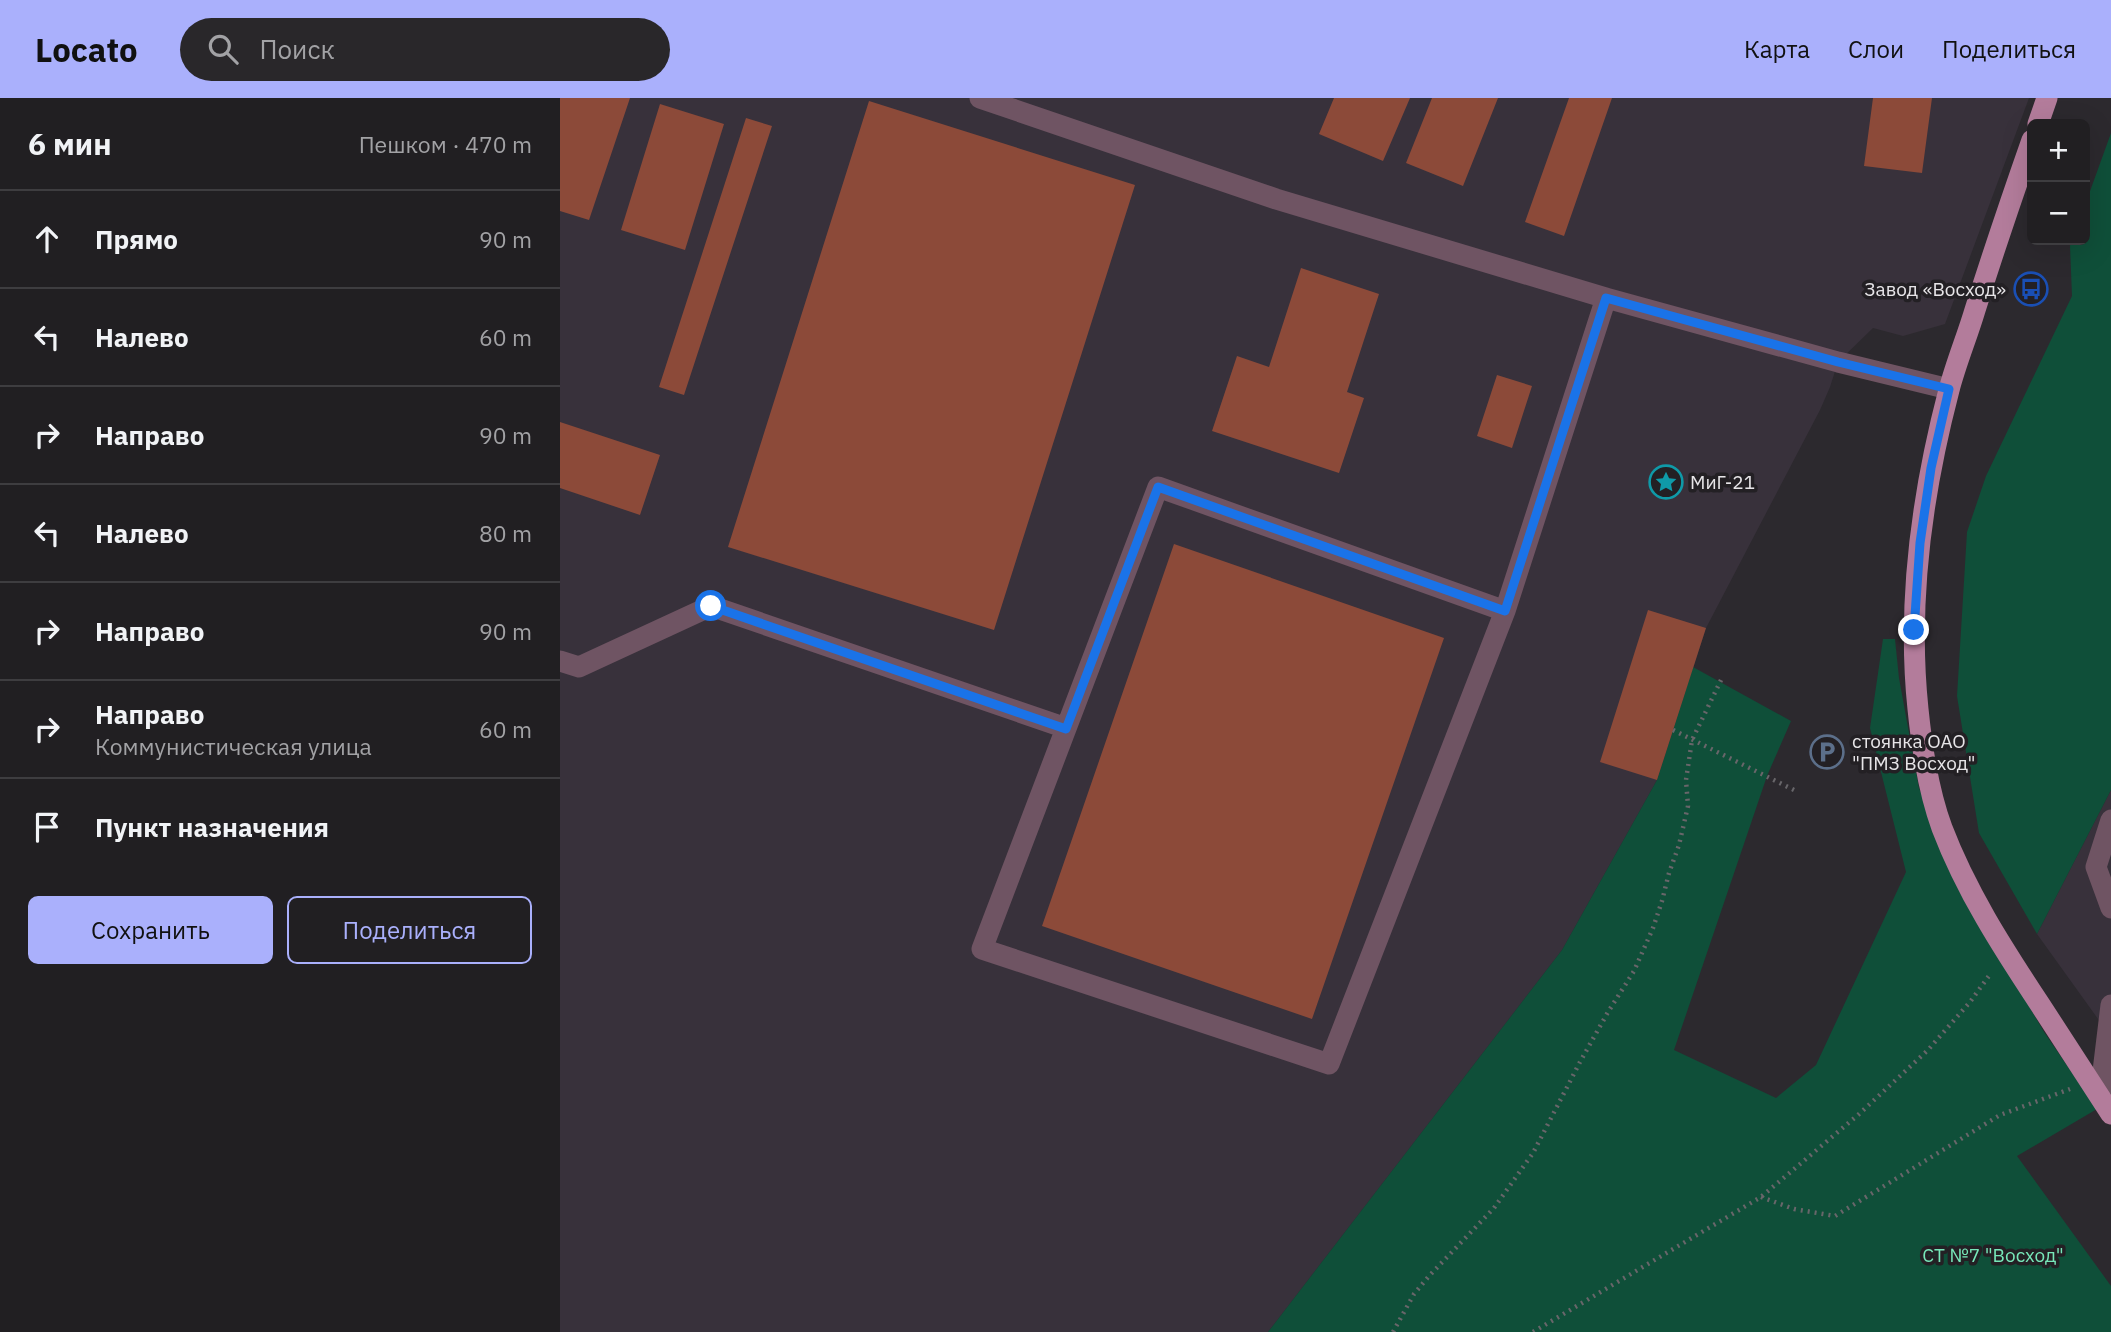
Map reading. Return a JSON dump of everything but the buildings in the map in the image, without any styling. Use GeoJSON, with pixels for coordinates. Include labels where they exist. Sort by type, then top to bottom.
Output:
{"type":"FeatureCollection","features":[{"type":"Feature","properties":{"kind":"main road"},"geometry":{"type":"LineString","coordinates":[[2040,119],[2047,98]]}},
{"type":"Feature","properties":{"kind":"main road"},"geometry":{"type":"LineString","coordinates":[[2027,154],[1949,389],[1931,468],[1920,543],[1914,630],[1915,683],[1926,765],[1941,825],[1953,854],[2002,946],[2100,1097]]}},
{"type":"Feature","properties":{"kind":"lane"},"geometry":{"type":"LineString","coordinates":[[980,98],[1276,199],[1606,298],[1838,362],[1949,389]]}},
{"type":"Feature","properties":{"kind":"lane"},"geometry":{"type":"LineString","coordinates":[[1505,611],[1158,487],[982,948],[1329,1064],[1505,611],[1606,298]]}},
{"type":"Feature","properties":{"kind":"lane"},"geometry":{"type":"LineString","coordinates":[[560,661],[579,667],[711,606],[1066,729]]}},
{"type":"Feature","properties":{"kind":"lane"},"geometry":{"type":"LineString","coordinates":[[2111,820],[2096,867],[2111,908]]}},
{"type":"Feature","properties":{"kind":"lane"},"geometry":{"type":"LineString","coordinates":[[2100,1097],[2111,1004]]}},
{"type":"Feature","properties":{"kind":"path"},"geometry":{"type":"LineString","coordinates":[[1393,1332],[1414,1294],[1494,1208],[1533,1153],[1597,1032],[1634,971],[1653,928],[1679,845],[1688,806],[1686,780],[1692,740],[1721,680]]}},
{"type":"Feature","properties":{"kind":"path"},"geometry":{"type":"LineString","coordinates":[[1673,730],[1798,792]]}},
{"type":"Feature","properties":{"kind":"path"},"geometry":{"type":"LineString","coordinates":[[1533,1332],[1761,1197],[1858,1115],[1928,1050],[1970,1002],[1995,967],[2002,946]]}},
{"type":"Feature","properties":{"kind":"path"},"geometry":{"type":"LineString","coordinates":[[1761,1197],[1794,1209],[1835,1216],[2000,1115],[2100,1097]]}},
{"type":"Feature","properties":{"kind":"shaded area"},"geometry":{"type":"Polygon","coordinates":[[[560,98],[2029,98],[1945,324],[1903,336],[1873,328],[1838,362],[1820,410],[1706,628],[1657,780],[1562,950],[1268,1332],[560,1332],[560,98]]]}},
{"type":"Feature","properties":{"kind":"shaded area"},"geometry":{"type":"Polygon","coordinates":[[[2111,790],[2111,1037],[2037,934],[2111,790]]]}},
{"type":"Feature","properties":{"kind":"green space"},"geometry":{"type":"Polygon","coordinates":[[[2111,133],[2111,790],[2037,934],[1979,833],[1957,696],[1967,532],[1986,476],[2072,296],[2070,246],[2090,245],[2090,191],[2111,133]]]}},
{"type":"Feature","properties":{"kind":"green space","name":"СТ №7 \"Восход\""},"geometry":{"type":"Polygon","coordinates":[[[1883,639],[1895,639],[1899,678],[1919,788],[1963,892],[2044,1032],[2097,1109],[2017,1156],[2111,1286],[2111,1332],[1268,1332],[1562,950],[1657,780],[1693,667],[1791,721],[1767,776],[1674,1050],[1776,1098],[1816,1065],[1906,872],[1870,728],[1883,639]]]}},
{"type":"Feature","properties":{"kind":"place","name":"Завод «Восход»"},"geometry":{"type":"Point","coordinates":[2031,289]}},
{"type":"Feature","properties":{"kind":"place","name":"МиГ-21"},"geometry":{"type":"Point","coordinates":[1666,482]}},
{"type":"Feature","properties":{"kind":"place","name":"стоянка ОАО \"ПМЗ Восход\""},"geometry":{"type":"Point","coordinates":[1827,752]}},
{"type":"Feature","properties":{"kind":"route"},"geometry":{"type":"LineString","coordinates":[[711,606],[1066,729],[1158,487],[1505,611],[1606,298],[1838,362],[1949,389],[1931,468],[1920,543],[1914,630]]}}]}
